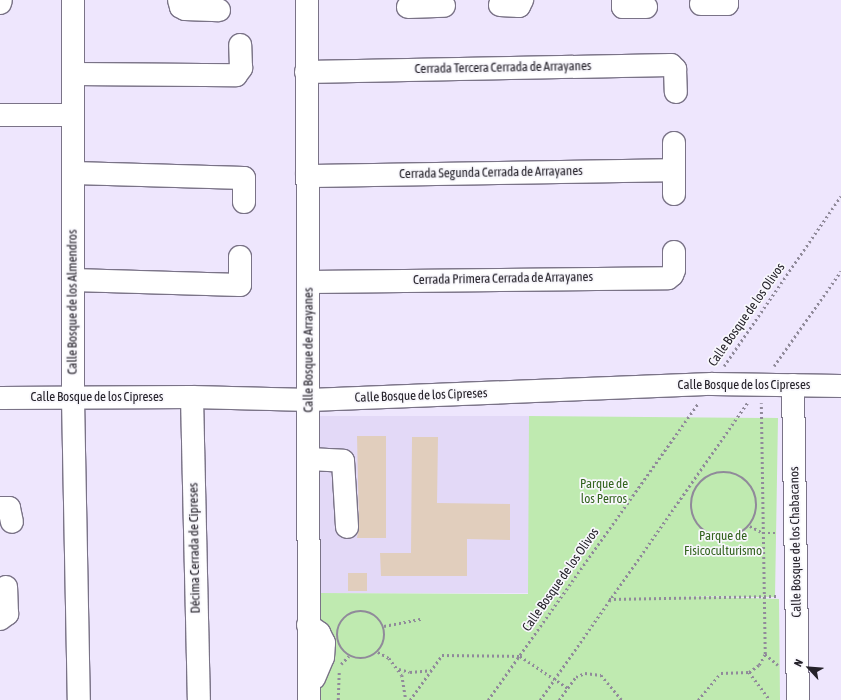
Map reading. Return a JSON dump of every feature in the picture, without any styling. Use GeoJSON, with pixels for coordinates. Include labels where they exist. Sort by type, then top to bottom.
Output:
{"type":"FeatureCollection","features":[{"type":"Feature","properties":{"kind":"street","name":"Calle Bosque de los Almendros"},"geometry":{"type":"LineString","coordinates":[[73,0],[73,398],[79,700]]}},
{"type":"Feature","properties":{"kind":"street"},"geometry":{"type":"LineString","coordinates":[[179,0],[181,7],[185,9],[219,10]]}},
{"type":"Feature","properties":{"kind":"street","name":"Calle Bosque de Arrayanes"},"geometry":{"type":"LineString","coordinates":[[307,0],[306,72],[310,400],[308,692]]}},
{"type":"Feature","properties":{"kind":"street"},"geometry":{"type":"LineString","coordinates":[[500,5],[519,6],[522,0]]}},
{"type":"Feature","properties":{"kind":"street"},"geometry":{"type":"LineString","coordinates":[[623,0],[623,7],[646,7]]}},
{"type":"Feature","properties":{"kind":"street"},"geometry":{"type":"LineString","coordinates":[[701,4],[727,4],[727,0]]}},
{"type":"Feature","properties":{"kind":"street"},"geometry":{"type":"LineString","coordinates":[[414,4],[444,6]]}},
{"type":"Feature","properties":{"kind":"street"},"geometry":{"type":"LineString","coordinates":[[74,74],[236,75],[241,68],[240,45]]}},
{"type":"Feature","properties":{"kind":"street","name":"Cerrada Tercera Cerrada de Arrayanes"},"geometry":{"type":"LineString","coordinates":[[306,72],[671,65],[675,69],[676,92]]}},
{"type":"Feature","properties":{"kind":"street"},"geometry":{"type":"LineString","coordinates":[[0,115],[73,115]]}},
{"type":"Feature","properties":{"kind":"street"},"geometry":{"type":"LineString","coordinates":[[674,143],[674,194]]}},
{"type":"Feature","properties":{"kind":"street","name":"Cerrada Segunda Cerrada de Arrayanes"},"geometry":{"type":"LineString","coordinates":[[307,176],[674,170]]}},
{"type":"Feature","properties":{"kind":"street"},"geometry":{"type":"LineString","coordinates":[[74,174],[244,178],[244,202]]}},
{"type":"Feature","properties":{"kind":"street","name":"Cerrada Primera Cerrada de Arrayanes"},"geometry":{"type":"LineString","coordinates":[[309,282],[668,278],[672,275],[674,270],[674,252]]}},
{"type":"Feature","properties":{"kind":"street"},"geometry":{"type":"LineString","coordinates":[[73,280],[240,285],[240,257]]}},
{"type":"Feature","properties":{"kind":"street","name":"Calle Bosque de los Cipreses"},"geometry":{"type":"LineString","coordinates":[[0,398],[192,397],[310,400],[712,384],[841,386]]}},
{"type":"Feature","properties":{"kind":"street","name":"Calle Bosque de los Chabacanos"},"geometry":{"type":"LineString","coordinates":[[793,385],[798,700]]}},
{"type":"Feature","properties":{"kind":"street","name":"Décima Cerrada de Cipreses"},"geometry":{"type":"LineString","coordinates":[[192,397],[199,700]]}},
{"type":"Feature","properties":{"kind":"street"},"geometry":{"type":"LineString","coordinates":[[309,459],[343,461],[347,527]]}},
{"type":"Feature","properties":{"kind":"street"},"geometry":{"type":"LineString","coordinates":[[0,619],[8,614],[6,587]]}},
{"type":"Feature","properties":{"kind":"path","name":"Calle Bosque de los Olivos"},"geometry":{"type":"LineString","coordinates":[[488,700],[712,384],[841,196]]}},
{"type":"Feature","properties":{"kind":"path"},"geometry":{"type":"LineString","coordinates":[[540,700],[609,599],[841,271]]}},
{"type":"Feature","properties":{"kind":"path"},"geometry":{"type":"LineString","coordinates":[[698,700],[721,673],[749,672],[759,665],[765,654],[761,384]]}},
{"type":"Feature","properties":{"kind":"path"},"geometry":{"type":"LineString","coordinates":[[715,473],[730,473],[744,478],[756,495],[758,505],[750,526],[741,533],[720,538],[700,528],[691,507],[693,495],[698,485],[715,473]]}},
{"type":"Feature","properties":{"kind":"path"},"geometry":{"type":"LineString","coordinates":[[693,480],[698,485]]}},
{"type":"Feature","properties":{"kind":"path"},"geometry":{"type":"LineString","coordinates":[[750,526],[763,533],[796,532]]}},
{"type":"Feature","properties":{"kind":"path"},"geometry":{"type":"LineString","coordinates":[[609,599],[797,596]]}},
{"type":"Feature","properties":{"kind":"path"},"geometry":{"type":"LineString","coordinates":[[362,610],[377,616],[384,626],[385,638],[378,652],[364,659],[349,656],[338,644],[338,629],[347,615],[362,610]]}},
{"type":"Feature","properties":{"kind":"path"},"geometry":{"type":"LineString","coordinates":[[384,626],[421,619]]}},
{"type":"Feature","properties":{"kind":"path"},"geometry":{"type":"LineString","coordinates":[[378,652],[389,658],[399,669],[402,675],[406,700]]}},
{"type":"Feature","properties":{"kind":"path"},"geometry":{"type":"LineString","coordinates":[[410,700],[442,655],[520,656],[568,688]]}},
{"type":"Feature","properties":{"kind":"path"},"geometry":{"type":"LineString","coordinates":[[338,667],[338,700]]}},
{"type":"Feature","properties":{"kind":"path"},"geometry":{"type":"LineString","coordinates":[[399,669],[410,672],[432,670]]}},
{"type":"Feature","properties":{"kind":"path"},"geometry":{"type":"LineString","coordinates":[[560,700],[576,677],[585,672],[601,675],[622,700]]}},
{"type":"Feature","properties":{"kind":"path"},"geometry":{"type":"LineString","coordinates":[[749,672],[770,700]]}},
{"type":"Feature","properties":{"kind":"shaded area"},"geometry":{"type":"Polygon","coordinates":[[[320,416],[529,416],[529,593],[320,593],[320,416]]]}},
{"type":"Feature","properties":{"kind":"green space","name":"Parque de los Perros"},"geometry":{"type":"Polygon","coordinates":[[[529,416],[778,418],[775,597],[674,596],[779,599],[780,700],[320,700],[319,593],[528,594],[529,416]]]}},
{"type":"Feature","properties":{"kind":"building"},"geometry":{"type":"Polygon","coordinates":[[[357,436],[386,436],[386,538],[357,538],[359,526],[357,436]]]}},
{"type":"Feature","properties":{"kind":"building"},"geometry":{"type":"Polygon","coordinates":[[[412,437],[438,437],[437,503],[510,504],[510,540],[467,539],[467,576],[381,576],[380,553],[411,553],[412,437]]]}},
{"type":"Feature","properties":{"kind":"building"},"geometry":{"type":"Polygon","coordinates":[[[348,573],[367,573],[367,591],[348,591],[348,573]]]}},
{"type":"Feature","properties":{"kind":"park label","name":"Parque de Fisicoculturismo"},"geometry":{"type":"Point","coordinates":[723,544]}}]}
